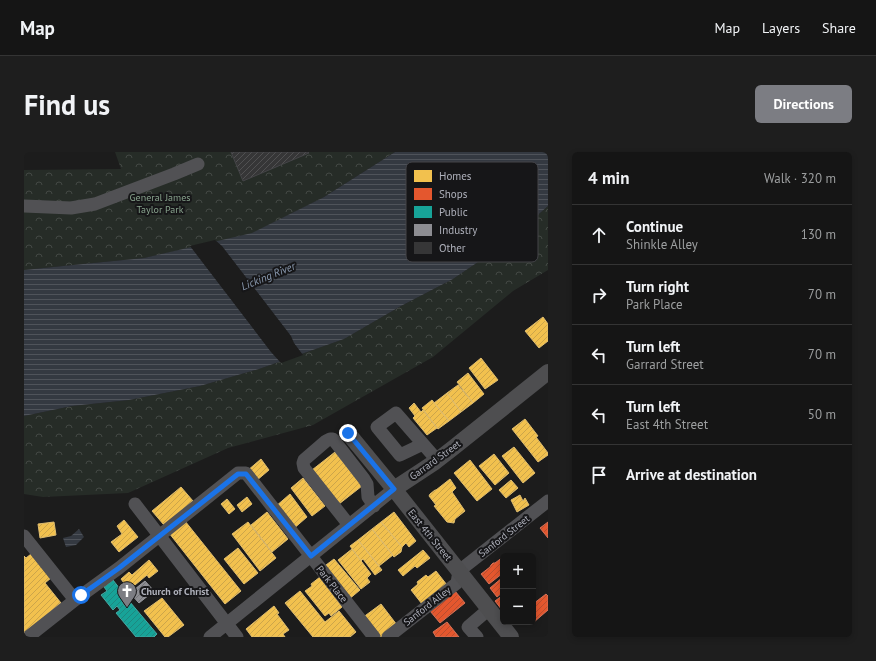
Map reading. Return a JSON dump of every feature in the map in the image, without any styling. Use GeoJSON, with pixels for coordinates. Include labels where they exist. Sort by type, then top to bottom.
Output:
{"type":"FeatureCollection","features":[{"type":"Feature","properties":{"kind":"main road","name":"Garrard Street"},"geometry":{"type":"LineString","coordinates":[[394,489],[437,460],[548,372]]}},
{"type":"Feature","properties":{"kind":"main road","name":"East 4th Street"},"geometry":{"type":"LineString","coordinates":[[348,433],[511,637]]}},
{"type":"Feature","properties":{"kind":"street"},"geometry":{"type":"LineString","coordinates":[[24,206],[71,208],[95,204],[198,164]]}},
{"type":"Feature","properties":{"kind":"street"},"geometry":{"type":"LineString","coordinates":[[349,525],[304,468],[304,460],[326,441],[333,439],[364,479],[367,484],[368,497],[374,506]]}},
{"type":"Feature","properties":{"kind":"street"},"geometry":{"type":"LineString","coordinates":[[423,444],[437,460]]}},
{"type":"Feature","properties":{"kind":"street","name":"Park Place"},"geometry":{"type":"LineString","coordinates":[[159,536],[238,474],[246,474],[374,637]]}},
{"type":"Feature","properties":{"kind":"street","name":"Garrard Street"},"geometry":{"type":"LineString","coordinates":[[210,637],[394,489]]}},
{"type":"Feature","properties":{"kind":"street"},"geometry":{"type":"LineString","coordinates":[[135,504],[237,637]]}},
{"type":"Feature","properties":{"kind":"street","name":"Sanford Street"},"geometry":{"type":"LineString","coordinates":[[459,571],[547,505]]}},
{"type":"Feature","properties":{"kind":"street"},"geometry":{"type":"LineString","coordinates":[[24,536],[75,600]]}},
{"type":"Feature","properties":{"kind":"street"},"geometry":{"type":"LineString","coordinates":[[28,637],[159,536]]}},
{"type":"Feature","properties":{"kind":"street","name":"Sanford Alley"},"geometry":{"type":"LineString","coordinates":[[388,637],[457,583],[459,571]]}},
{"type":"Feature","properties":{"kind":"street"},"geometry":{"type":"LineString","coordinates":[[477,637],[468,627],[489,610]]}},
{"type":"Feature","properties":{"kind":"green space","name":"General James Taylor Park"},"geometry":{"type":"Polygon","coordinates":[[[115,152],[395,152],[324,197],[252,234],[144,258],[24,270],[24,170],[121,169],[115,152]]]}},
{"type":"Feature","properties":{"kind":"green space"},"geometry":{"type":"Polygon","coordinates":[[[548,206],[548,270],[513,291],[433,357],[313,425],[228,448],[128,493],[43,497],[24,494],[24,416],[72,406],[129,400],[200,386],[259,369],[344,339],[401,306],[453,279],[478,262],[538,262],[538,215],[548,206]]]}},
{"type":"Feature","properties":{"kind":"water","name":"Licking River"},"geometry":{"type":"Polygon","coordinates":[[[395,152],[548,152],[548,206],[538,215],[538,162],[406,162],[406,262],[478,262],[453,279],[401,306],[344,339],[259,369],[200,386],[129,400],[72,406],[24,416],[24,270],[144,258],[252,233],[324,197],[395,152]]]}},
{"type":"Feature","properties":{"kind":"water"},"geometry":{"type":"Polygon","coordinates":[[[79,529],[84,537],[76,545],[66,547],[63,538],[71,536],[79,529]]]}},
{"type":"Feature","properties":{"kind":"pier"},"geometry":{"type":"Polygon","coordinates":[[[215,240],[222,246],[291,336],[294,343],[303,355],[281,363],[190,246],[215,240]]]}},
{"type":"Feature","properties":{"kind":"building: Homes"},"geometry":{"type":"Polygon","coordinates":[[[543,317],[548,324],[548,341],[539,348],[525,331],[543,317]]]}},
{"type":"Feature","properties":{"kind":"building: Homes"},"geometry":{"type":"Polygon","coordinates":[[[481,358],[498,380],[485,389],[469,368],[481,358]]]}},
{"type":"Feature","properties":{"kind":"building: Homes"},"geometry":{"type":"Polygon","coordinates":[[[468,373],[484,394],[473,403],[457,382],[468,373]]]}},
{"type":"Feature","properties":{"kind":"building: Homes"},"geometry":{"type":"Polygon","coordinates":[[[458,385],[473,403],[461,412],[447,393],[458,385]]]}},
{"type":"Feature","properties":{"kind":"building: Homes"},"geometry":{"type":"Polygon","coordinates":[[[447,393],[461,412],[449,421],[434,403],[447,393]]]}},
{"type":"Feature","properties":{"kind":"building: Homes"},"geometry":{"type":"Polygon","coordinates":[[[432,400],[449,421],[438,429],[422,408],[432,400]]]}},
{"type":"Feature","properties":{"kind":"building: Homes"},"geometry":{"type":"Polygon","coordinates":[[[414,403],[421,412],[423,410],[437,428],[427,435],[413,418],[415,416],[409,408],[414,403]]]}},
{"type":"Feature","properties":{"kind":"building: Homes"},"geometry":{"type":"Polygon","coordinates":[[[525,419],[538,436],[536,437],[548,453],[548,455],[538,462],[512,429],[525,419]]]}},
{"type":"Feature","properties":{"kind":"building: Homes"},"geometry":{"type":"Polygon","coordinates":[[[514,447],[535,473],[523,483],[502,456],[514,447]]]}},
{"type":"Feature","properties":{"kind":"building: Homes"},"geometry":{"type":"Polygon","coordinates":[[[335,452],[362,486],[339,504],[312,470],[335,452]]]}},
{"type":"Feature","properties":{"kind":"building: Homes"},"geometry":{"type":"Polygon","coordinates":[[[494,454],[509,473],[495,485],[479,466],[494,454]]]}},
{"type":"Feature","properties":{"kind":"building: Homes"},"geometry":{"type":"Polygon","coordinates":[[[261,459],[269,470],[256,481],[247,471],[261,459]]]}},
{"type":"Feature","properties":{"kind":"building: Homes"},"geometry":{"type":"Polygon","coordinates":[[[470,460],[492,489],[477,501],[454,473],[470,460]]]}},
{"type":"Feature","properties":{"kind":"building: Homes"},"geometry":{"type":"Polygon","coordinates":[[[303,478],[325,506],[312,516],[291,488],[303,478]]]}},
{"type":"Feature","properties":{"kind":"building: Homes"},"geometry":{"type":"Polygon","coordinates":[[[450,479],[456,488],[452,492],[465,511],[455,519],[454,523],[447,522],[434,506],[436,505],[429,496],[450,479]]]}},
{"type":"Feature","properties":{"kind":"building: Homes"},"geometry":{"type":"Polygon","coordinates":[[[511,480],[518,488],[506,498],[499,490],[511,480]]]}},
{"type":"Feature","properties":{"kind":"building: Homes"},"geometry":{"type":"Polygon","coordinates":[[[181,487],[193,501],[164,525],[152,511],[181,487]]]}},
{"type":"Feature","properties":{"kind":"building: Homes"},"geometry":{"type":"Polygon","coordinates":[[[290,494],[307,517],[292,530],[275,507],[290,494]]]}},
{"type":"Feature","properties":{"kind":"building: Homes"},"geometry":{"type":"Polygon","coordinates":[[[520,495],[523,501],[525,498],[529,505],[517,512],[511,500],[520,495]]]}},
{"type":"Feature","properties":{"kind":"building: Homes"},"geometry":{"type":"Polygon","coordinates":[[[247,497],[252,504],[242,512],[237,505],[247,497]]]}},
{"type":"Feature","properties":{"kind":"building: Homes"},"geometry":{"type":"Polygon","coordinates":[[[227,499],[235,509],[229,514],[221,504],[227,499]]]}},
{"type":"Feature","properties":{"kind":"building: Homes"},"geometry":{"type":"Polygon","coordinates":[[[267,512],[288,539],[272,552],[251,525],[267,512]]]}},
{"type":"Feature","properties":{"kind":"building: Homes"},"geometry":{"type":"Polygon","coordinates":[[[394,512],[416,541],[409,547],[406,543],[402,547],[381,522],[394,512]]]}},
{"type":"Feature","properties":{"kind":"building: Homes"},"geometry":{"type":"Polygon","coordinates":[[[124,520],[138,537],[119,552],[111,542],[122,534],[117,526],[124,520]]]}},
{"type":"Feature","properties":{"kind":"building: Homes"},"geometry":{"type":"Polygon","coordinates":[[[185,521],[241,591],[225,604],[169,533],[185,521]]]}},
{"type":"Feature","properties":{"kind":"building: Homes"},"geometry":{"type":"Polygon","coordinates":[[[54,522],[56,535],[40,538],[38,524],[54,522]]]}},
{"type":"Feature","properties":{"kind":"building: Homes"},"geometry":{"type":"Polygon","coordinates":[[[248,522],[276,558],[260,571],[232,534],[248,522]]]}},
{"type":"Feature","properties":{"kind":"building: Homes"},"geometry":{"type":"Polygon","coordinates":[[[381,522],[402,547],[401,552],[394,557],[372,529],[381,522]]]}},
{"type":"Feature","properties":{"kind":"building: Homes"},"geometry":{"type":"Polygon","coordinates":[[[372,529],[393,555],[379,566],[358,540],[372,529]]]}},
{"type":"Feature","properties":{"kind":"building: Homes"},"geometry":{"type":"Polygon","coordinates":[[[358,540],[382,570],[375,575],[363,559],[361,561],[350,546],[358,540]]]}},
{"type":"Feature","properties":{"kind":"building: Homes"},"geometry":{"type":"Polygon","coordinates":[[[238,548],[258,573],[244,584],[224,559],[238,548]]]}},
{"type":"Feature","properties":{"kind":"building: Homes"},"geometry":{"type":"Polygon","coordinates":[[[352,549],[371,574],[367,578],[370,582],[361,589],[338,560],[352,549]]]}},
{"type":"Feature","properties":{"kind":"building: Homes"},"geometry":{"type":"Polygon","coordinates":[[[423,550],[430,558],[417,568],[415,566],[403,576],[398,570],[423,550]]]}},
{"type":"Feature","properties":{"kind":"building: Homes"},"geometry":{"type":"Polygon","coordinates":[[[31,554],[51,578],[45,583],[61,603],[24,633],[24,556],[26,558],[31,554]]]}},
{"type":"Feature","properties":{"kind":"building: Homes"},"geometry":{"type":"Polygon","coordinates":[[[334,559],[360,590],[348,600],[322,568],[334,559]]]}},
{"type":"Feature","properties":{"kind":"building: Homes"},"geometry":{"type":"Polygon","coordinates":[[[149,560],[158,571],[149,578],[147,575],[129,590],[121,579],[129,572],[132,575],[149,560]]]}},
{"type":"Feature","properties":{"kind":"building: Homes"},"geometry":{"type":"Polygon","coordinates":[[[436,571],[447,585],[422,604],[411,590],[418,584],[417,582],[426,575],[428,577],[436,571]]]}},
{"type":"Feature","properties":{"kind":"building: Homes"},"geometry":{"type":"Polygon","coordinates":[[[320,577],[342,607],[331,616],[329,613],[325,616],[305,591],[320,577]]]}},
{"type":"Feature","properties":{"kind":"building: Homes"},"geometry":{"type":"Polygon","coordinates":[[[300,591],[325,622],[339,611],[356,632],[350,637],[313,637],[285,603],[300,591]]]}},
{"type":"Feature","properties":{"kind":"building: Homes"},"geometry":{"type":"Polygon","coordinates":[[[162,598],[184,625],[168,637],[165,637],[144,611],[162,598]]]}},
{"type":"Feature","properties":{"kind":"building: Homes"},"geometry":{"type":"Polygon","coordinates":[[[381,604],[397,625],[382,637],[378,637],[362,618],[381,604]]]}},
{"type":"Feature","properties":{"kind":"building: Homes"},"geometry":{"type":"Polygon","coordinates":[[[274,606],[279,613],[277,614],[289,630],[283,634],[285,637],[252,637],[246,629],[274,606]]]}},
{"type":"Feature","properties":{"kind":"building: Shops"},"geometry":{"type":"Polygon","coordinates":[[[548,522],[548,538],[540,528],[548,522]]]}},
{"type":"Feature","properties":{"kind":"building: Shops"},"geometry":{"type":"Polygon","coordinates":[[[500,559],[500,575],[489,584],[481,574],[493,563],[500,559]]]}},
{"type":"Feature","properties":{"kind":"building: Shops"},"geometry":{"type":"Polygon","coordinates":[[[500,580],[500,594],[497,597],[490,588],[500,580]]]}},
{"type":"Feature","properties":{"kind":"building: Shops"},"geometry":{"type":"Polygon","coordinates":[[[455,591],[465,603],[440,623],[430,611],[455,591]]]}},
{"type":"Feature","properties":{"kind":"building: Shops"},"geometry":{"type":"Polygon","coordinates":[[[546,594],[548,596],[548,610],[536,620],[536,602],[546,594]]]}},
{"type":"Feature","properties":{"kind":"building: Shops"},"geometry":{"type":"Polygon","coordinates":[[[500,597],[500,607],[495,601],[500,597]]]}},
{"type":"Feature","properties":{"kind":"building: Shops"},"geometry":{"type":"Polygon","coordinates":[[[447,622],[459,637],[436,637],[433,632],[447,622]]]}},
{"type":"Feature","properties":{"kind":"building: Public","name":"Church of Christ"},"geometry":{"type":"Polygon","coordinates":[[[113,580],[127,598],[122,602],[125,606],[130,602],[157,634],[154,637],[136,637],[116,613],[120,610],[117,606],[113,610],[101,595],[107,591],[104,587],[113,580]]]}},
{"type":"Feature","properties":{"kind":"building: Industry"},"geometry":{"type":"Polygon","coordinates":[[[145,581],[154,591],[139,603],[130,593],[145,581]]]}},
{"type":"Feature","properties":{"kind":"building: Other"},"geometry":{"type":"Polygon","coordinates":[[[231,152],[308,152],[309,153],[243,181],[231,152]]]}},
{"type":"Feature","properties":{"kind":"place","name":"Church of Christ"},"geometry":{"type":"Point","coordinates":[127,608]}},
{"type":"Feature","properties":{"kind":"route"},"geometry":{"type":"LineString","coordinates":[[81,595],[119,568],[238,474],[246,474],[311,556],[394,489],[348,433]]}}]}
